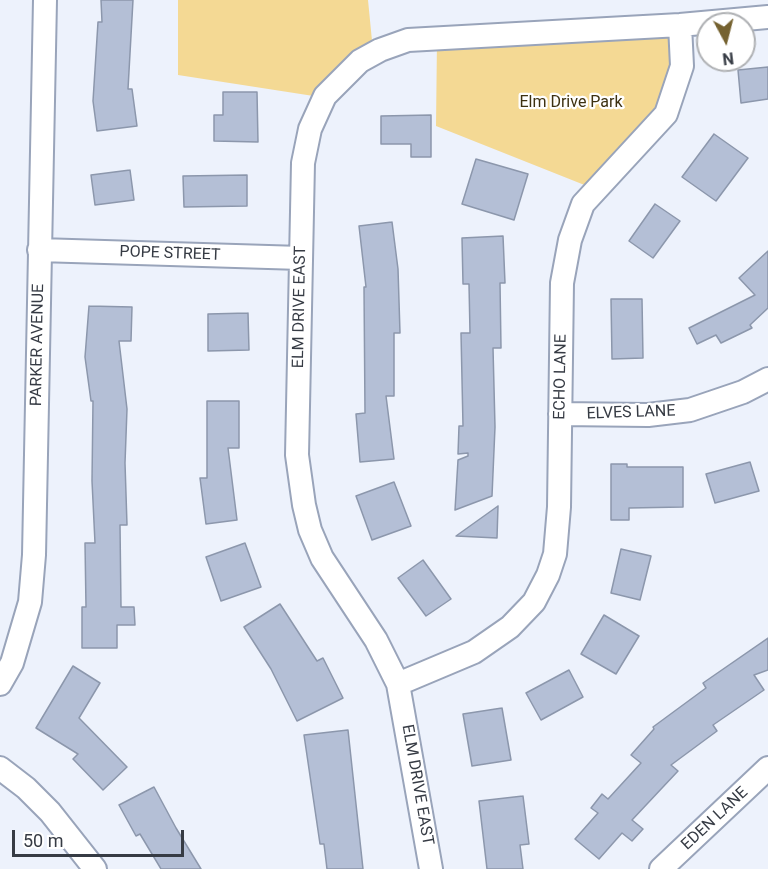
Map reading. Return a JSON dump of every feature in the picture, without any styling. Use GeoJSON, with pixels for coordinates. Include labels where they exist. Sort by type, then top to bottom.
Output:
{"type":"FeatureCollection","features":[{"type":"Feature","properties":{"kind":"street","name":"PARKER AVENUE"},"geometry":{"type":"LineString","coordinates":[[0,684],[12,663],[30,602],[34,555],[45,0]]}},
{"type":"Feature","properties":{"kind":"street","name":"ELM DRIVE EAST"},"geometry":{"type":"LineString","coordinates":[[431,869],[398,684],[376,640],[322,558],[310,530],[304,505],[297,455],[303,163],[310,129],[325,96],[360,61],[380,50],[408,40],[680,25],[768,17]]}},
{"type":"Feature","properties":{"kind":"street","name":"ECHO LANE"},"geometry":{"type":"LineString","coordinates":[[398,684],[474,652],[510,627],[534,602],[555,554],[562,283],[570,240],[583,204],[666,114],[682,66],[680,25]]}},
{"type":"Feature","properties":{"kind":"street","name":"POPE STREET"},"geometry":{"type":"LineString","coordinates":[[39,250],[301,258]]}},
{"type":"Feature","properties":{"kind":"street","name":"ELVES LANE"},"geometry":{"type":"LineString","coordinates":[[560,414],[648,415],[690,410],[742,392],[768,378]]}},
{"type":"Feature","properties":{"kind":"street"},"geometry":{"type":"LineString","coordinates":[[0,768],[50,812],[95,869]]}},
{"type":"Feature","properties":{"kind":"street","name":"EDEN LANE"},"geometry":{"type":"LineString","coordinates":[[661,869],[768,768]]}},
{"type":"Feature","properties":{"kind":"green space"},"geometry":{"type":"Polygon","coordinates":[[[178,0],[368,0],[373,51],[320,97],[178,75],[178,0]]]}},
{"type":"Feature","properties":{"kind":"green space","name":"Elm Drive Park"},"geometry":{"type":"Polygon","coordinates":[[[677,25],[680,74],[651,122],[592,188],[436,126],[437,40],[677,25]]]}},
{"type":"Feature","properties":{"kind":"building"},"geometry":{"type":"Polygon","coordinates":[[[101,0],[133,0],[128,89],[132,89],[137,126],[97,131],[93,101],[98,22],[102,22],[101,0]]]}},
{"type":"Feature","properties":{"kind":"building"},"geometry":{"type":"Polygon","coordinates":[[[768,67],[768,99],[741,103],[738,72],[756,72],[756,68],[768,67]]]}},
{"type":"Feature","properties":{"kind":"building"},"geometry":{"type":"Polygon","coordinates":[[[223,92],[257,92],[258,142],[214,141],[214,115],[223,115],[223,92]]]}},
{"type":"Feature","properties":{"kind":"building"},"geometry":{"type":"Polygon","coordinates":[[[431,115],[431,157],[411,157],[411,144],[381,144],[381,116],[431,115]]]}},
{"type":"Feature","properties":{"kind":"building"},"geometry":{"type":"Polygon","coordinates":[[[714,134],[748,158],[716,201],[682,177],[714,134]]]}},
{"type":"Feature","properties":{"kind":"building"},"geometry":{"type":"Polygon","coordinates":[[[476,159],[528,174],[514,220],[462,204],[476,159]]]}},
{"type":"Feature","properties":{"kind":"building"},"geometry":{"type":"Polygon","coordinates":[[[130,170],[134,200],[95,205],[91,175],[130,170]]]}},
{"type":"Feature","properties":{"kind":"building"},"geometry":{"type":"Polygon","coordinates":[[[247,175],[247,206],[184,207],[183,176],[247,175]]]}},
{"type":"Feature","properties":{"kind":"building"},"geometry":{"type":"Polygon","coordinates":[[[655,204],[680,221],[653,258],[629,241],[655,204]]]}},
{"type":"Feature","properties":{"kind":"building"},"geometry":{"type":"Polygon","coordinates":[[[392,222],[398,269],[400,333],[394,333],[394,396],[386,396],[394,459],[360,462],[356,414],[365,413],[364,287],[366,287],[359,226],[392,222]]]}},
{"type":"Feature","properties":{"kind":"building"},"geometry":{"type":"Polygon","coordinates":[[[503,236],[505,283],[500,283],[501,348],[493,348],[495,427],[492,496],[455,510],[458,460],[468,456],[468,453],[458,454],[459,426],[463,426],[461,333],[470,333],[469,284],[463,284],[462,238],[503,236]]]}},
{"type":"Feature","properties":{"kind":"building"},"geometry":{"type":"Polygon","coordinates":[[[768,251],[768,308],[750,325],[752,328],[721,343],[716,335],[697,344],[689,328],[755,295],[739,278],[768,251]]]}},
{"type":"Feature","properties":{"kind":"building"},"geometry":{"type":"Polygon","coordinates":[[[611,299],[642,299],[643,358],[612,359],[611,299]]]}},
{"type":"Feature","properties":{"kind":"building"},"geometry":{"type":"Polygon","coordinates":[[[89,306],[132,307],[131,341],[119,341],[127,409],[125,463],[127,525],[120,525],[121,607],[134,607],[135,625],[117,625],[117,648],[82,648],[82,607],[86,607],[85,543],[95,543],[92,481],[93,401],[91,401],[85,357],[89,306]]]}},
{"type":"Feature","properties":{"kind":"building"},"geometry":{"type":"Polygon","coordinates":[[[248,313],[249,350],[208,351],[208,314],[248,313]]]}},
{"type":"Feature","properties":{"kind":"building"},"geometry":{"type":"Polygon","coordinates":[[[207,401],[239,401],[239,448],[228,448],[237,520],[206,524],[200,478],[207,478],[207,401]]]}},
{"type":"Feature","properties":{"kind":"building"},"geometry":{"type":"Polygon","coordinates":[[[750,462],[759,491],[715,503],[706,474],[750,462]]]}},
{"type":"Feature","properties":{"kind":"building"},"geometry":{"type":"Polygon","coordinates":[[[611,464],[627,464],[627,467],[683,467],[683,507],[629,508],[629,520],[611,520],[611,464]]]}},
{"type":"Feature","properties":{"kind":"building"},"geometry":{"type":"Polygon","coordinates":[[[394,482],[411,526],[372,540],[356,496],[394,482]]]}},
{"type":"Feature","properties":{"kind":"building"},"geometry":{"type":"Polygon","coordinates":[[[498,506],[497,538],[456,536],[498,506]]]}},
{"type":"Feature","properties":{"kind":"building"},"geometry":{"type":"Polygon","coordinates":[[[245,543],[261,587],[221,601],[206,557],[245,543]]]}},
{"type":"Feature","properties":{"kind":"building"},"geometry":{"type":"Polygon","coordinates":[[[621,549],[651,556],[640,600],[611,593],[621,549]]]}},
{"type":"Feature","properties":{"kind":"building"},"geometry":{"type":"Polygon","coordinates":[[[423,560],[451,599],[426,616],[398,578],[423,560]]]}},
{"type":"Feature","properties":{"kind":"building"},"geometry":{"type":"Polygon","coordinates":[[[280,604],[317,661],[323,658],[343,698],[297,721],[271,669],[244,627],[280,604]]]}},
{"type":"Feature","properties":{"kind":"building"},"geometry":{"type":"Polygon","coordinates":[[[604,615],[639,636],[616,674],[581,654],[604,615]]]}},
{"type":"Feature","properties":{"kind":"building"},"geometry":{"type":"Polygon","coordinates":[[[768,638],[768,670],[754,675],[764,690],[713,725],[717,731],[671,765],[678,771],[632,820],[643,829],[632,841],[622,833],[599,859],[575,839],[598,813],[591,808],[602,794],[608,799],[641,763],[631,755],[654,729],[653,727],[706,688],[703,683],[768,638]]]}},
{"type":"Feature","properties":{"kind":"building"},"geometry":{"type":"Polygon","coordinates":[[[73,666],[100,683],[79,718],[127,767],[103,790],[73,759],[78,754],[36,728],[73,666]]]}},
{"type":"Feature","properties":{"kind":"building"},"geometry":{"type":"Polygon","coordinates":[[[569,670],[583,697],[541,720],[526,693],[569,670]]]}},
{"type":"Feature","properties":{"kind":"building"},"geometry":{"type":"Polygon","coordinates":[[[502,708],[511,760],[472,766],[463,714],[502,708]]]}},
{"type":"Feature","properties":{"kind":"building"},"geometry":{"type":"Polygon","coordinates":[[[348,730],[363,869],[327,869],[324,844],[320,844],[304,735],[348,730]]]}},
{"type":"Feature","properties":{"kind":"building"},"geometry":{"type":"Polygon","coordinates":[[[154,787],[201,869],[161,869],[140,834],[136,836],[119,805],[154,787]]]}},
{"type":"Feature","properties":{"kind":"building"},"geometry":{"type":"Polygon","coordinates":[[[523,796],[529,844],[520,845],[523,869],[487,869],[479,801],[523,796]]]}}]}
